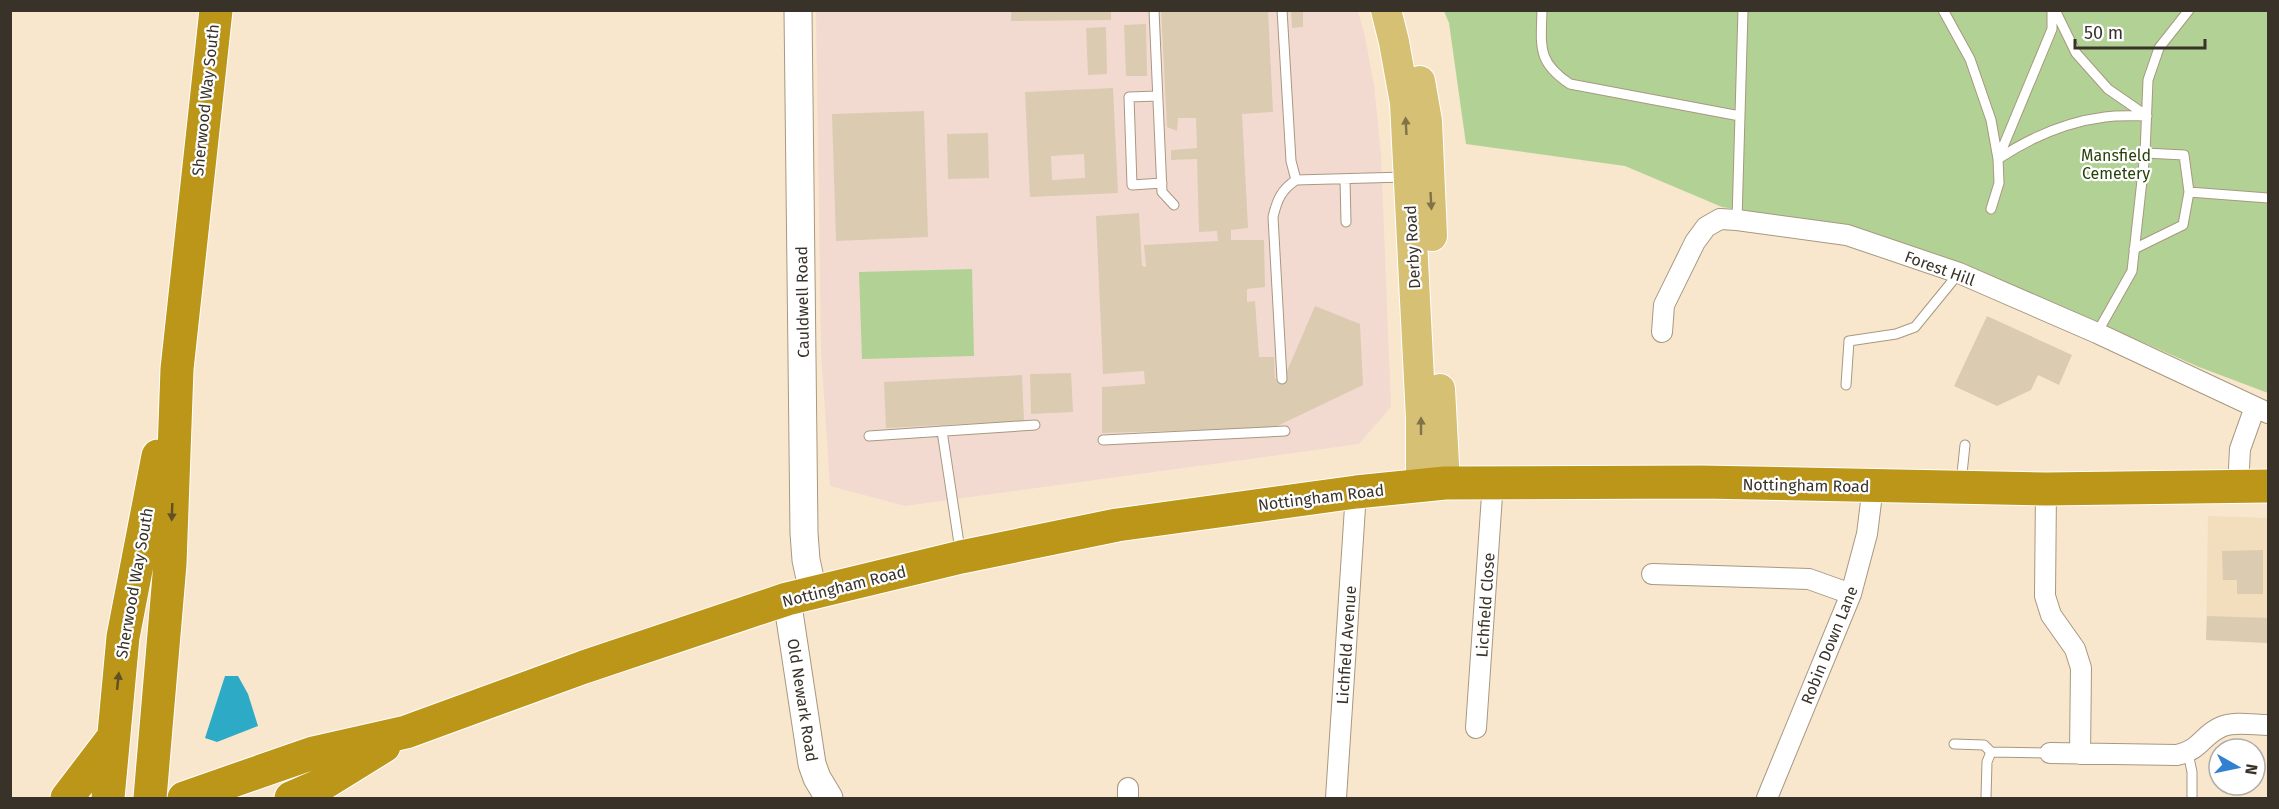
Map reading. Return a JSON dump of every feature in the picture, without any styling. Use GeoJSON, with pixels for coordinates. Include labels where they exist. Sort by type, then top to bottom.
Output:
{"type":"FeatureCollection","features":[{"type":"Feature","properties":{"kind":"highway","name":"Sherwood Way South"},"geometry":{"type":"LineString","coordinates":[[150,798],[170,564],[177,369],[216,10]]}},
{"type":"Feature","properties":{"kind":"highway","name":"Sherwood Way South"},"geometry":{"type":"LineString","coordinates":[[108,798],[112,739],[128,608],[177,369]]}},
{"type":"Feature","properties":{"kind":"highway","name":"Nottingham Road"},"geometry":{"type":"LineString","coordinates":[[184,798],[313,753],[406,732],[584,667],[800,595],[960,557],[1117,525],[1356,492],[1433,484],[1690,482],[2046,489],[2253,486]]}},
{"type":"Feature","properties":{"kind":"highway"},"geometry":{"type":"LineString","coordinates":[[130,798],[148,620],[170,564]]}},
{"type":"Feature","properties":{"kind":"highway","name":"Nottingham Road"},"geometry":{"type":"LineString","coordinates":[[291,798],[321,785],[406,732]]}},
{"type":"Feature","properties":{"kind":"highway"},"geometry":{"type":"LineString","coordinates":[[67,798],[112,739]]}},
{"type":"Feature","properties":{"kind":"highway"},"geometry":{"type":"LineString","coordinates":[[242,798],[314,772],[353,764]]}},
{"type":"Feature","properties":{"kind":"main road","name":"Derby Road"},"geometry":{"type":"LineString","coordinates":[[1386,10],[1405,103],[1421,418],[1433,484]]}},
{"type":"Feature","properties":{"kind":"main road","name":"Derby Road"},"geometry":{"type":"LineString","coordinates":[[1406,10],[1427,121],[1433,484]]}},
{"type":"Feature","properties":{"kind":"street","name":"Cauldwell Road"},"geometry":{"type":"LineString","coordinates":[[798,10],[806,560],[800,595]]}},
{"type":"Feature","properties":{"kind":"street","name":"Forest Hill"},"geometry":{"type":"LineString","coordinates":[[1662,332],[1664,305],[1695,242],[1706,227],[1720,219],[1737,220],[1847,236],[1959,273],[2097,333],[2262,410]]}},
{"type":"Feature","properties":{"kind":"street"},"geometry":{"type":"LineString","coordinates":[[2253,486],[2240,448],[2262,410]]}},
{"type":"Feature","properties":{"kind":"street","name":"Lichfield Close"},"geometry":{"type":"LineString","coordinates":[[1476,728],[1493,482]]}},
{"type":"Feature","properties":{"kind":"street","name":"Robin Down Lane"},"geometry":{"type":"LineString","coordinates":[[1767,798],[1851,594],[1868,534],[1873,486]]}},
{"type":"Feature","properties":{"kind":"street"},"geometry":{"type":"LineString","coordinates":[[2046,489],[2045,596],[2051,615],[2079,658],[2081,668],[2080,754]]}},
{"type":"Feature","properties":{"kind":"street","name":"Lichfield Avenue"},"geometry":{"type":"LineString","coordinates":[[1336,798],[1356,492]]}},
{"type":"Feature","properties":{"kind":"street"},"geometry":{"type":"LineString","coordinates":[[1652,574],[1809,579],[1851,594]]}},
{"type":"Feature","properties":{"kind":"street","name":"Old Newark Road"},"geometry":{"type":"LineString","coordinates":[[800,595],[812,764],[829,798]]}},
{"type":"Feature","properties":{"kind":"street"},"geometry":{"type":"LineString","coordinates":[[2049,753],[2177,755],[2197,748],[2213,731],[2222,726],[2268,725]]}},
{"type":"Feature","properties":{"kind":"lane"},"geometry":{"type":"LineString","coordinates":[[1154,10],[1162,192],[1174,205]]}},
{"type":"Feature","properties":{"kind":"lane"},"geometry":{"type":"LineString","coordinates":[[1282,10],[1291,161],[1296,180]]}},
{"type":"Feature","properties":{"kind":"lane"},"geometry":{"type":"LineString","coordinates":[[1542,10],[1541,48],[1544,60],[1552,71],[1570,84],[1740,116]]}},
{"type":"Feature","properties":{"kind":"lane"},"geometry":{"type":"LineString","coordinates":[[1737,220],[1743,10]]}},
{"type":"Feature","properties":{"kind":"lane"},"geometry":{"type":"LineString","coordinates":[[1943,10],[1970,59],[1991,120],[1998,159],[1999,183],[1991,209]]}},
{"type":"Feature","properties":{"kind":"lane"},"geometry":{"type":"LineString","coordinates":[[1998,159],[2052,29],[2054,10]]}},
{"type":"Feature","properties":{"kind":"lane"},"geometry":{"type":"LineString","coordinates":[[2054,10],[2076,53],[2108,89],[2147,116]]}},
{"type":"Feature","properties":{"kind":"lane"},"geometry":{"type":"LineString","coordinates":[[2097,333],[2132,271],[2145,153],[2148,80],[2159,48],[2189,10]]}},
{"type":"Feature","properties":{"kind":"lane"},"geometry":{"type":"LineString","coordinates":[[1158,96],[1129,97],[1132,185],[1162,183]]}},
{"type":"Feature","properties":{"kind":"lane"},"geometry":{"type":"LineString","coordinates":[[1998,159],[2026,141],[2055,128],[2105,116],[2147,116]]}},
{"type":"Feature","properties":{"kind":"lane"},"geometry":{"type":"LineString","coordinates":[[2134,249],[2183,225],[2188,192],[2184,155],[2145,153]]}},
{"type":"Feature","properties":{"kind":"lane"},"geometry":{"type":"LineString","coordinates":[[1282,379],[1273,217],[1276,201],[1285,187],[1296,180],[1408,177]]}},
{"type":"Feature","properties":{"kind":"lane"},"geometry":{"type":"LineString","coordinates":[[1345,179],[1346,222]]}},
{"type":"Feature","properties":{"kind":"lane"},"geometry":{"type":"LineString","coordinates":[[2188,192],[2268,198]]}},
{"type":"Feature","properties":{"kind":"lane"},"geometry":{"type":"LineString","coordinates":[[1846,386],[1849,341],[1896,334],[1915,327],[1959,273]]}},
{"type":"Feature","properties":{"kind":"lane"},"geometry":{"type":"LineString","coordinates":[[869,436],[1035,425]]}},
{"type":"Feature","properties":{"kind":"lane"},"geometry":{"type":"LineString","coordinates":[[942,431],[960,557]]}},
{"type":"Feature","properties":{"kind":"lane"},"geometry":{"type":"LineString","coordinates":[[1103,440],[1285,431]]}},
{"type":"Feature","properties":{"kind":"lane"},"geometry":{"type":"LineString","coordinates":[[1960,488],[1965,445]]}},
{"type":"Feature","properties":{"kind":"lane"},"geometry":{"type":"LineString","coordinates":[[1954,744],[1984,745],[1991,752],[2049,753]]}},
{"type":"Feature","properties":{"kind":"lane"},"geometry":{"type":"LineString","coordinates":[[1986,798],[1987,762],[1991,752]]}},
{"type":"Feature","properties":{"kind":"lane"},"geometry":{"type":"LineString","coordinates":[[2188,753],[2192,772],[2192,798]]}},
{"type":"Feature","properties":{"kind":"shaded area"},"geometry":{"type":"Polygon","coordinates":[[[816,11],[1358,11],[1374,85],[1381,154],[1391,407],[1359,444],[905,506],[830,486],[821,352],[816,11]]]}},
{"type":"Feature","properties":{"kind":"shaded area"},"geometry":{"type":"Polygon","coordinates":[[[2208,516],[2268,518],[2268,643],[2206,640],[2208,516]]]}},
{"type":"Feature","properties":{"kind":"green space","name":"Mansfield Cemetery"},"geometry":{"type":"Polygon","coordinates":[[[1444,11],[2268,11],[2268,393],[2199,367],[1990,275],[1849,228],[1722,207],[1625,166],[1466,144],[1449,23],[1444,11]]]}},
{"type":"Feature","properties":{"kind":"green space"},"geometry":{"type":"Polygon","coordinates":[[[972,269],[974,356],[862,359],[859,272],[972,269]]]}},
{"type":"Feature","properties":{"kind":"water"},"geometry":{"type":"Polygon","coordinates":[[[225,676],[238,676],[248,694],[258,726],[217,742],[205,738],[225,676]]]}},
{"type":"Feature","properties":{"kind":"building"},"geometry":{"type":"Polygon","coordinates":[[[1011,10],[1111,10],[1111,20],[1011,21],[1011,10]]]}},
{"type":"Feature","properties":{"kind":"building"},"geometry":{"type":"Polygon","coordinates":[[[1161,10],[1268,10],[1273,112],[1242,114],[1248,228],[1231,230],[1231,240],[1264,240],[1265,287],[1247,289],[1247,302],[1255,301],[1259,357],[1274,357],[1275,379],[1284,378],[1315,306],[1360,324],[1363,385],[1273,428],[1102,433],[1102,387],[1145,384],[1144,371],[1103,374],[1096,216],[1139,213],[1142,266],[1146,267],[1144,245],[1218,241],[1217,231],[1199,232],[1197,159],[1171,160],[1171,150],[1197,148],[1196,118],[1178,118],[1177,131],[1167,127],[1161,10]]]}},
{"type":"Feature","properties":{"kind":"building"},"geometry":{"type":"Polygon","coordinates":[[[1291,10],[1303,10],[1303,27],[1292,28],[1291,10]]]}},
{"type":"Feature","properties":{"kind":"building"},"geometry":{"type":"Polygon","coordinates":[[[1146,24],[1147,76],[1126,76],[1124,25],[1146,24]]]}},
{"type":"Feature","properties":{"kind":"building"},"geometry":{"type":"Polygon","coordinates":[[[1106,27],[1107,74],[1088,75],[1086,28],[1106,27]]]}},
{"type":"Feature","properties":{"kind":"building"},"geometry":{"type":"Polygon","coordinates":[[[1113,88],[1118,193],[1030,197],[1025,92],[1113,88]],[[1084,154],[1051,156],[1052,180],[1085,178],[1084,154]]]}},
{"type":"Feature","properties":{"kind":"building"},"geometry":{"type":"Polygon","coordinates":[[[924,111],[928,237],[836,241],[832,114],[924,111]]]}},
{"type":"Feature","properties":{"kind":"building"},"geometry":{"type":"Polygon","coordinates":[[[988,133],[989,178],[948,179],[947,134],[988,133]]]}},
{"type":"Feature","properties":{"kind":"building"},"geometry":{"type":"Polygon","coordinates":[[[1987,316],[2072,355],[2059,385],[2038,375],[2031,390],[1997,406],[1954,386],[1987,316]]]}},
{"type":"Feature","properties":{"kind":"building"},"geometry":{"type":"Polygon","coordinates":[[[1071,373],[1073,412],[1031,414],[1030,374],[1071,373]]]}},
{"type":"Feature","properties":{"kind":"building"},"geometry":{"type":"Polygon","coordinates":[[[1022,375],[1024,421],[886,428],[884,382],[1022,375]]]}},
{"type":"Feature","properties":{"kind":"building"},"geometry":{"type":"Polygon","coordinates":[[[2263,550],[2263,594],[2237,594],[2237,580],[2223,580],[2222,551],[2263,550]]]}},
{"type":"Feature","properties":{"kind":"building"},"geometry":{"type":"Polygon","coordinates":[[[2207,616],[2268,618],[2268,643],[2206,640],[2207,616]]]}}]}
